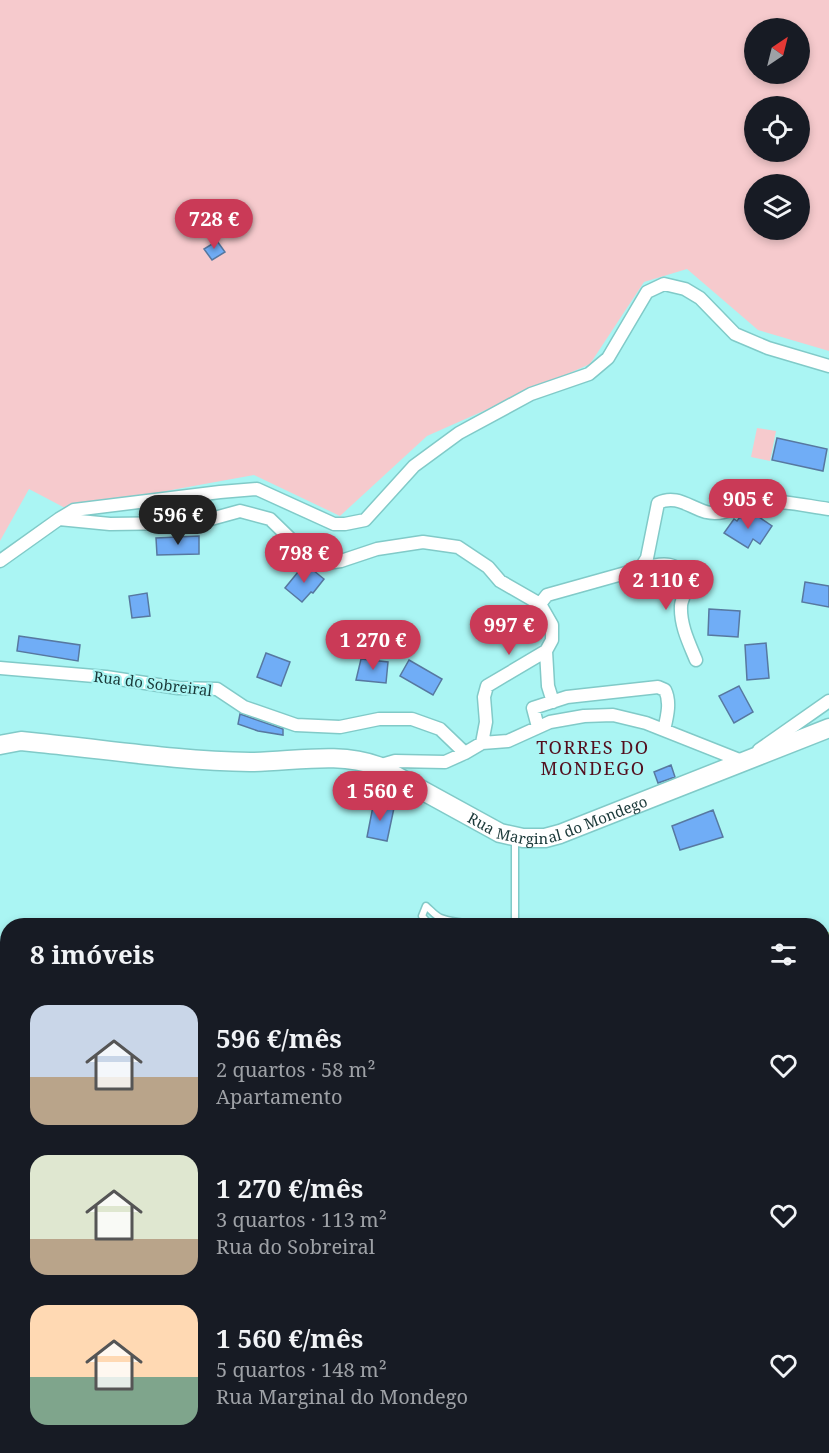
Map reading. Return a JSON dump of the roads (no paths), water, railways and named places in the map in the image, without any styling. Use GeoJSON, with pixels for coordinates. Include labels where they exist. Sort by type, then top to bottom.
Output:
{"type":"FeatureCollection","features":[{"type":"Feature","properties":{"kind":"main road","name":"Rua Marginal do Mondego"},"geometry":{"type":"LineString","coordinates":[[0,745],[21,741],[40,742],[163,756],[250,762],[343,759],[366,762],[378,766],[500,833],[523,838],[545,838],[829,728]]}},
{"type":"Feature","properties":{"kind":"street"},"geometry":{"type":"LineString","coordinates":[[0,561],[74,510],[220,492],[257,489],[334,524],[365,520],[414,466],[459,433],[531,394],[588,374],[608,358],[648,292],[664,284],[685,289],[700,298],[735,334],[768,348],[829,366]]}},
{"type":"Feature","properties":{"kind":"street"},"geometry":{"type":"LineString","coordinates":[[640,569],[646,558],[658,503],[666,499],[708,512],[730,512],[748,502],[762,501],[829,509]]}},
{"type":"Feature","properties":{"kind":"street"},"geometry":{"type":"LineString","coordinates":[[59,519],[110,524],[180,523],[200,522],[240,511],[270,519],[306,554],[326,563],[341,561],[377,549],[423,542],[458,547],[488,567],[500,581],[540,604],[552,625],[552,640],[546,651],[487,686],[484,698],[486,722],[482,743]]}},
{"type":"Feature","properties":{"kind":"street"},"geometry":{"type":"LineString","coordinates":[[540,604],[547,596],[658,564],[671,564],[681,572],[686,589],[681,605],[683,628],[696,660]]}},
{"type":"Feature","properties":{"kind":"street"},"geometry":{"type":"LineString","coordinates":[[546,651],[548,686],[553,702]]}},
{"type":"Feature","properties":{"kind":"street","name":"Rua do Sobreiral"},"geometry":{"type":"LineString","coordinates":[[0,668],[106,677],[178,688],[217,689],[244,707],[296,725],[340,727],[379,718],[412,719],[440,729],[465,753]]}},
{"type":"Feature","properties":{"kind":"street"},"geometry":{"type":"LineString","coordinates":[[538,727],[533,708],[567,697],[660,687],[668,696],[664,730]]}},
{"type":"Feature","properties":{"kind":"street"},"geometry":{"type":"LineString","coordinates":[[378,766],[395,761],[445,762],[482,743],[508,741],[550,722],[606,715],[628,718],[664,730],[742,761],[829,700]]}},
{"type":"Feature","properties":{"kind":"lane"},"geometry":{"type":"LineString","coordinates":[[515,836],[515,918]]}},
{"type":"Feature","properties":{"kind":"lane"},"geometry":{"type":"LineString","coordinates":[[424,918],[422,911],[426,906],[437,916],[444,918]]}},
{"type":"Feature","properties":{"kind":"district","name":"TORRES DO MONDEGO"},"geometry":{"type":"Point","coordinates":[593,757]}}]}
